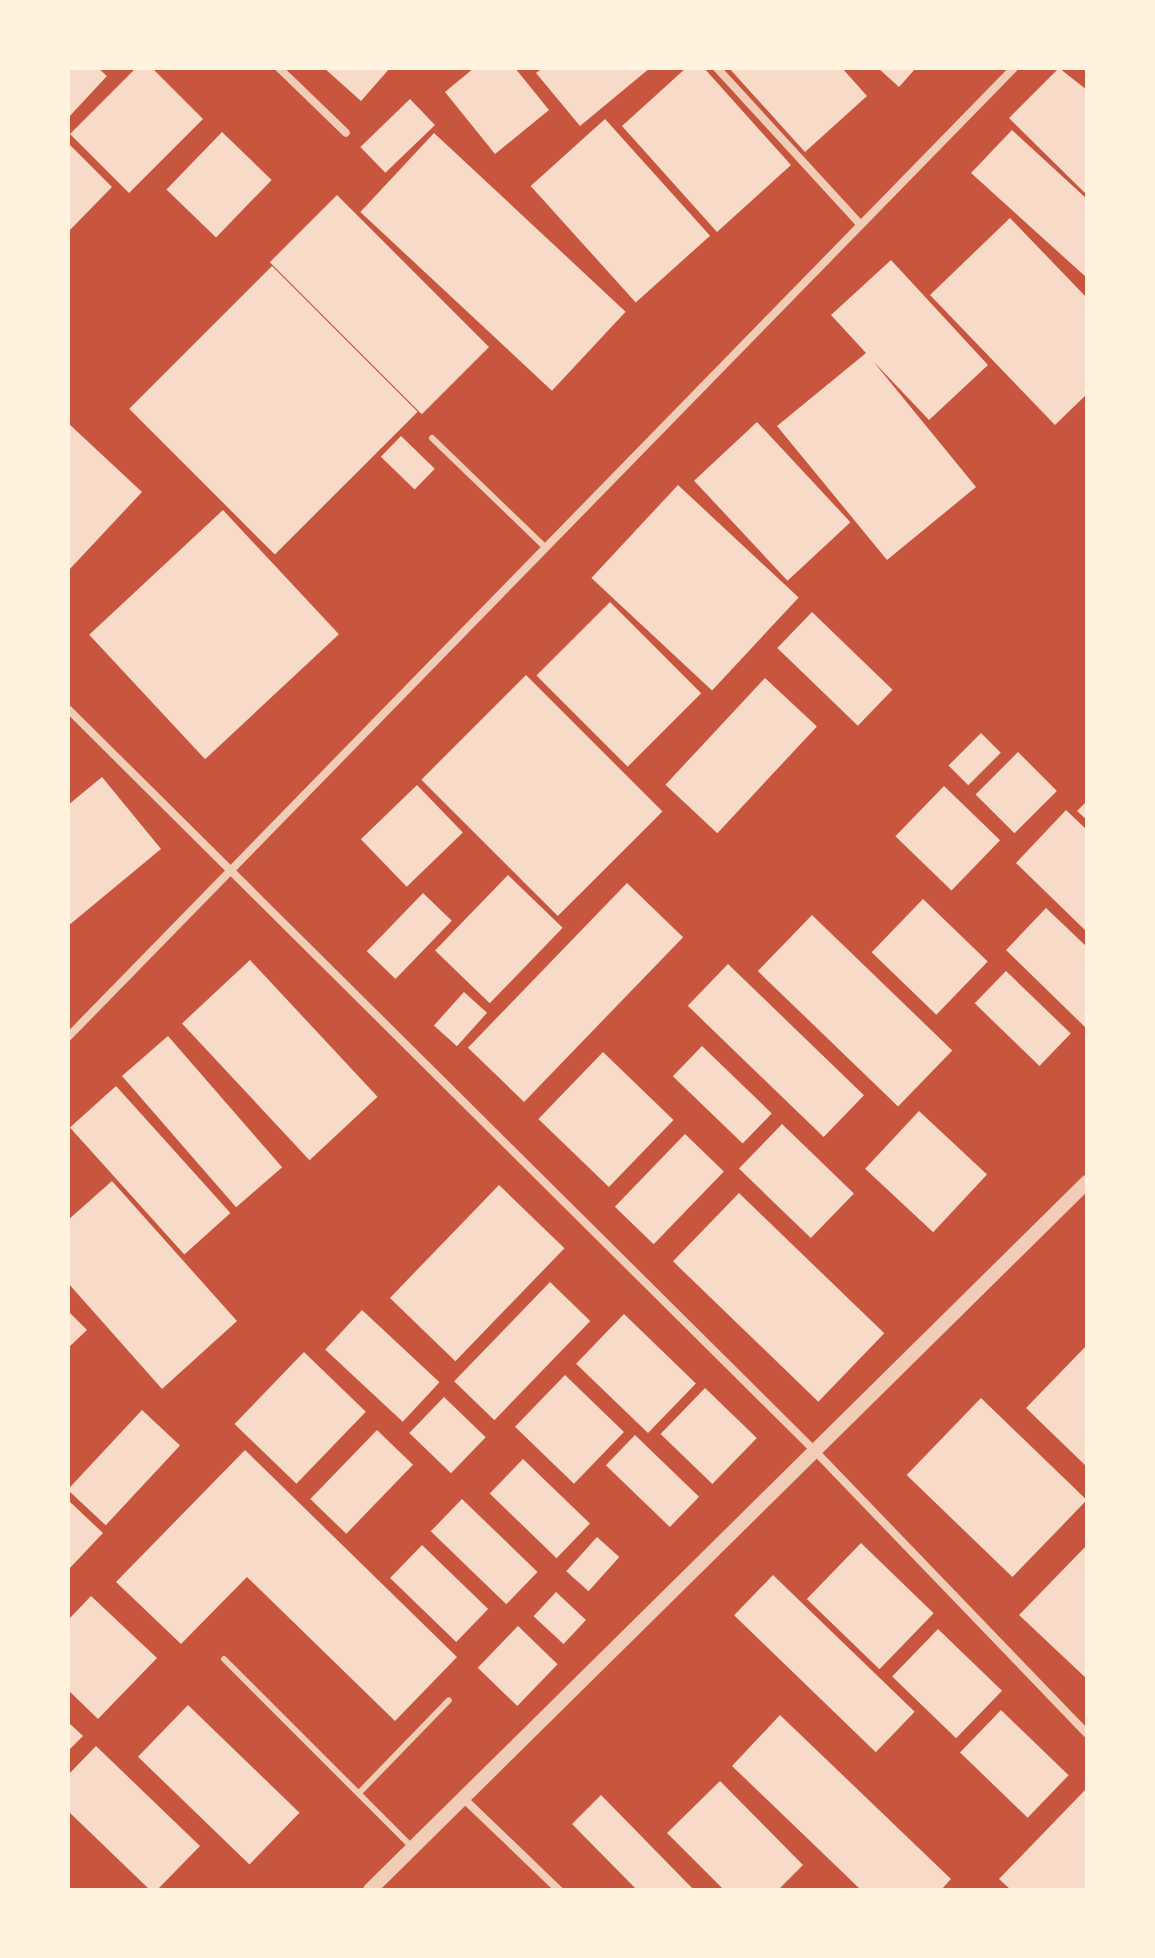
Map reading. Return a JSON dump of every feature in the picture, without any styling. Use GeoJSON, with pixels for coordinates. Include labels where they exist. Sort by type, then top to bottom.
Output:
{"type":"FeatureCollection","features":[{"type":"Feature","properties":{"kind":"street"},"geometry":{"type":"LineString","coordinates":[[279,68],[346,133]]}},
{"type":"Feature","properties":{"kind":"street"},"geometry":{"type":"LineString","coordinates":[[717,68],[860,224]]}},
{"type":"Feature","properties":{"kind":"street"},"geometry":{"type":"LineString","coordinates":[[68,1037],[1014,68]]}},
{"type":"Feature","properties":{"kind":"street"},"geometry":{"type":"LineString","coordinates":[[68,709],[813,1449],[1087,1734]]}},
{"type":"Feature","properties":{"kind":"street"},"geometry":{"type":"LineString","coordinates":[[370,1890],[813,1449],[1087,1182]]}},
{"type":"Feature","properties":{"kind":"street"},"geometry":{"type":"LineString","coordinates":[[463,1798],[559,1890]]}},
{"type":"Feature","properties":{"kind":"lane"},"geometry":{"type":"LineString","coordinates":[[432,438],[546,548]]}},
{"type":"Feature","properties":{"kind":"lane"},"geometry":{"type":"LineString","coordinates":[[224,1659],[413,1848]]}},
{"type":"Feature","properties":{"kind":"lane"},"geometry":{"type":"LineString","coordinates":[[359,1793],[449,1700]]}},
{"type":"Feature","properties":{"kind":"building"},"geometry":{"type":"Polygon","coordinates":[[[68,68],[98,68],[107,76],[68,118],[68,68]]]}},
{"type":"Feature","properties":{"kind":"building"},"geometry":{"type":"Polygon","coordinates":[[[136,68],[152,68],[203,119],[129,193],[70,134],[136,68]]]}},
{"type":"Feature","properties":{"kind":"building"},"geometry":{"type":"Polygon","coordinates":[[[324,68],[390,68],[361,101],[324,68]]]}},
{"type":"Feature","properties":{"kind":"building"},"geometry":{"type":"Polygon","coordinates":[[[474,68],[515,68],[549,110],[495,154],[445,92],[474,68]]]}},
{"type":"Feature","properties":{"kind":"building"},"geometry":{"type":"Polygon","coordinates":[[[543,68],[650,68],[580,126],[536,73],[543,68]]]}},
{"type":"Feature","properties":{"kind":"building"},"geometry":{"type":"Polygon","coordinates":[[[686,68],[704,68],[791,165],[717,232],[622,126],[686,68]]]}},
{"type":"Feature","properties":{"kind":"building"},"geometry":{"type":"Polygon","coordinates":[[[729,68],[842,68],[867,96],[805,152],[729,68]]]}},
{"type":"Feature","properties":{"kind":"building"},"geometry":{"type":"Polygon","coordinates":[[[878,68],[916,68],[899,87],[878,68]]]}},
{"type":"Feature","properties":{"kind":"building"},"geometry":{"type":"Polygon","coordinates":[[[1059,68],[1087,90],[1087,195],[1009,118],[1059,68]]]}},
{"type":"Feature","properties":{"kind":"building"},"geometry":{"type":"Polygon","coordinates":[[[410,99],[435,125],[385,173],[360,147],[410,99]]]}},
{"type":"Feature","properties":{"kind":"building"},"geometry":{"type":"Polygon","coordinates":[[[605,119],[710,236],[636,303],[531,186],[605,119]]]}},
{"type":"Feature","properties":{"kind":"building"},"geometry":{"type":"Polygon","coordinates":[[[1012,130],[1087,199],[1087,278],[971,173],[1012,130]]]}},
{"type":"Feature","properties":{"kind":"building"},"geometry":{"type":"Polygon","coordinates":[[[222,132],[272,180],[216,237],[166,190],[222,132]]]}},
{"type":"Feature","properties":{"kind":"building"},"geometry":{"type":"Polygon","coordinates":[[[434,133],[626,312],[552,391],[360,212],[434,133]]]}},
{"type":"Feature","properties":{"kind":"building"},"geometry":{"type":"Polygon","coordinates":[[[68,143],[112,187],[68,232],[68,143]]]}},
{"type":"Feature","properties":{"kind":"building"},"geometry":{"type":"Polygon","coordinates":[[[337,195],[489,347],[422,414],[270,262],[337,195]]]}},
{"type":"Feature","properties":{"kind":"building"},"geometry":{"type":"Polygon","coordinates":[[[1010,218],[1087,298],[1087,394],[1055,425],[930,295],[1010,218]]]}},
{"type":"Feature","properties":{"kind":"building"},"geometry":{"type":"Polygon","coordinates":[[[891,260],[988,365],[929,420],[873,361],[976,487],[887,560],[777,426],[866,353],[831,315],[891,260]]]}},
{"type":"Feature","properties":{"kind":"building"},"geometry":{"type":"Polygon","coordinates":[[[272,266],[418,412],[275,554],[129,409],[272,266]]]}},
{"type":"Feature","properties":{"kind":"building"},"geometry":{"type":"Polygon","coordinates":[[[757,422],[850,522],[788,581],[694,481],[757,422]]]}},
{"type":"Feature","properties":{"kind":"building"},"geometry":{"type":"Polygon","coordinates":[[[68,423],[142,492],[68,571],[68,423]]]}},
{"type":"Feature","properties":{"kind":"building"},"geometry":{"type":"Polygon","coordinates":[[[401,436],[435,469],[415,490],[381,457],[401,436]]]}},
{"type":"Feature","properties":{"kind":"building"},"geometry":{"type":"Polygon","coordinates":[[[678,485],[799,598],[712,690],[591,578],[678,485]]]}},
{"type":"Feature","properties":{"kind":"building"},"geometry":{"type":"Polygon","coordinates":[[[223,510],[339,634],[205,759],[89,635],[223,510]]]}},
{"type":"Feature","properties":{"kind":"building"},"geometry":{"type":"Polygon","coordinates":[[[610,602],[701,693],[628,767],[536,676],[610,602]]]}},
{"type":"Feature","properties":{"kind":"building"},"geometry":{"type":"Polygon","coordinates":[[[812,612],[893,690],[858,726],[777,648],[812,612]]]}},
{"type":"Feature","properties":{"kind":"building"},"geometry":{"type":"Polygon","coordinates":[[[526,675],[662,811],[558,916],[421,780],[526,675]]]}},
{"type":"Feature","properties":{"kind":"building"},"geometry":{"type":"Polygon","coordinates":[[[765,678],[817,726],[717,833],[665,785],[765,678]]]}},
{"type":"Feature","properties":{"kind":"building"},"geometry":{"type":"Polygon","coordinates":[[[981,733],[1001,753],[968,785],[948,766],[981,733]]]}},
{"type":"Feature","properties":{"kind":"building"},"geometry":{"type":"Polygon","coordinates":[[[1018,752],[1057,791],[1014,833],[976,794],[1018,752]]]}},
{"type":"Feature","properties":{"kind":"building"},"geometry":{"type":"Polygon","coordinates":[[[102,777],[161,849],[68,926],[68,805],[102,777]]]}},
{"type":"Feature","properties":{"kind":"building"},"geometry":{"type":"Polygon","coordinates":[[[417,785],[463,832],[407,887],[361,839],[417,785]]]}},
{"type":"Feature","properties":{"kind":"building"},"geometry":{"type":"Polygon","coordinates":[[[944,786],[1000,840],[951,891],[895,836],[944,786]]]}},
{"type":"Feature","properties":{"kind":"building"},"geometry":{"type":"Polygon","coordinates":[[[1087,801],[1087,820],[1077,811],[1087,801]]]}},
{"type":"Feature","properties":{"kind":"building"},"geometry":{"type":"Polygon","coordinates":[[[1066,810],[1087,830],[1087,932],[1016,863],[1066,810]]]}},
{"type":"Feature","properties":{"kind":"building"},"geometry":{"type":"Polygon","coordinates":[[[508,875],[563,928],[490,1003],[435,951],[508,875]]]}},
{"type":"Feature","properties":{"kind":"building"},"geometry":{"type":"Polygon","coordinates":[[[627,883],[683,937],[524,1102],[468,1048],[627,883]]]}},
{"type":"Feature","properties":{"kind":"building"},"geometry":{"type":"Polygon","coordinates":[[[423,893],[452,921],[396,979],[367,951],[423,893]]]}},
{"type":"Feature","properties":{"kind":"building"},"geometry":{"type":"Polygon","coordinates":[[[923,899],[988,962],[936,1015],[872,952],[923,899]]]}},
{"type":"Feature","properties":{"kind":"building"},"geometry":{"type":"Polygon","coordinates":[[[1046,908],[1087,947],[1087,1029],[1006,950],[1046,908]]]}},
{"type":"Feature","properties":{"kind":"building"},"geometry":{"type":"Polygon","coordinates":[[[812,915],[952,1050],[898,1107],[758,971],[812,915]]]}},
{"type":"Feature","properties":{"kind":"building"},"geometry":{"type":"Polygon","coordinates":[[[250,960],[378,1097],[310,1160],[182,1023],[250,960]]]}},
{"type":"Feature","properties":{"kind":"building"},"geometry":{"type":"Polygon","coordinates":[[[728,964],[864,1095],[824,1137],[688,1006],[728,964]]]}},
{"type":"Feature","properties":{"kind":"building"},"geometry":{"type":"Polygon","coordinates":[[[1006,971],[1071,1034],[1039,1066],[975,1003],[1006,971]]]}},
{"type":"Feature","properties":{"kind":"building"},"geometry":{"type":"Polygon","coordinates":[[[464,992],[487,1013],[457,1046],[434,1025],[464,992]]]}},
{"type":"Feature","properties":{"kind":"building"},"geometry":{"type":"Polygon","coordinates":[[[168,1036],[282,1167],[236,1207],[122,1076],[168,1036]]]}},
{"type":"Feature","properties":{"kind":"building"},"geometry":{"type":"Polygon","coordinates":[[[702,1046],[772,1113],[743,1144],[673,1076],[702,1046]]]}},
{"type":"Feature","properties":{"kind":"building"},"geometry":{"type":"Polygon","coordinates":[[[603,1052],[673,1120],[609,1187],[538,1119],[603,1052]]]}},
{"type":"Feature","properties":{"kind":"building"},"geometry":{"type":"Polygon","coordinates":[[[116,1086],[230,1213],[184,1255],[70,1127],[116,1086]]]}},
{"type":"Feature","properties":{"kind":"building"},"geometry":{"type":"Polygon","coordinates":[[[919,1111],[987,1174],[933,1232],[865,1169],[919,1111]]]}},
{"type":"Feature","properties":{"kind":"building"},"geometry":{"type":"Polygon","coordinates":[[[782,1124],[854,1193],[811,1238],[739,1169],[782,1124]]]}},
{"type":"Feature","properties":{"kind":"building"},"geometry":{"type":"Polygon","coordinates":[[[685,1134],[724,1172],[654,1244],[615,1207],[685,1134]]]}},
{"type":"Feature","properties":{"kind":"building"},"geometry":{"type":"Polygon","coordinates":[[[112,1181],[237,1321],[162,1389],[68,1283],[68,1220],[112,1181]]]}},
{"type":"Feature","properties":{"kind":"building"},"geometry":{"type":"Polygon","coordinates":[[[499,1185],[564,1248],[455,1361],[390,1298],[499,1185]]]}},
{"type":"Feature","properties":{"kind":"building"},"geometry":{"type":"Polygon","coordinates":[[[739,1193],[884,1333],[818,1402],[673,1261],[739,1193]]]}},
{"type":"Feature","properties":{"kind":"building"},"geometry":{"type":"Polygon","coordinates":[[[550,1282],[590,1321],[494,1420],[454,1381],[550,1282]]]}},
{"type":"Feature","properties":{"kind":"building"},"geometry":{"type":"Polygon","coordinates":[[[362,1310],[440,1382],[403,1422],[325,1349],[362,1310]]]}},
{"type":"Feature","properties":{"kind":"building"},"geometry":{"type":"Polygon","coordinates":[[[68,1311],[87,1330],[68,1348],[68,1311]]]}},
{"type":"Feature","properties":{"kind":"building"},"geometry":{"type":"Polygon","coordinates":[[[624,1314],[696,1383],[648,1433],[576,1364],[624,1314]]]}},
{"type":"Feature","properties":{"kind":"building"},"geometry":{"type":"Polygon","coordinates":[[[1087,1345],[1087,1467],[1026,1408],[1087,1345]]]}},
{"type":"Feature","properties":{"kind":"building"},"geometry":{"type":"Polygon","coordinates":[[[304,1352],[366,1412],[296,1484],[235,1424],[304,1352]]]}},
{"type":"Feature","properties":{"kind":"building"},"geometry":{"type":"Polygon","coordinates":[[[565,1375],[624,1432],[574,1484],[515,1427],[565,1375]]]}},
{"type":"Feature","properties":{"kind":"building"},"geometry":{"type":"Polygon","coordinates":[[[705,1388],[757,1438],[712,1484],[661,1434],[705,1388]]]}},
{"type":"Feature","properties":{"kind":"building"},"geometry":{"type":"Polygon","coordinates":[[[444,1397],[486,1437],[451,1473],[409,1433],[444,1397]]]}},
{"type":"Feature","properties":{"kind":"building"},"geometry":{"type":"Polygon","coordinates":[[[981,1398],[1087,1500],[1012,1577],[907,1475],[981,1398]]]}},
{"type":"Feature","properties":{"kind":"building"},"geometry":{"type":"Polygon","coordinates":[[[142,1410],[180,1445],[106,1525],[68,1489],[142,1410]]]}},
{"type":"Feature","properties":{"kind":"building"},"geometry":{"type":"Polygon","coordinates":[[[377,1430],[413,1465],[346,1534],[310,1499],[377,1430]]]}},
{"type":"Feature","properties":{"kind":"building"},"geometry":{"type":"Polygon","coordinates":[[[635,1435],[699,1497],[670,1527],[606,1465],[635,1435]]]}},
{"type":"Feature","properties":{"kind":"building"},"geometry":{"type":"Polygon","coordinates":[[[245,1450],[457,1657],[395,1721],[247,1577],[181,1644],[116,1582],[245,1450]]]}},
{"type":"Feature","properties":{"kind":"building"},"geometry":{"type":"Polygon","coordinates":[[[523,1459],[590,1524],[557,1558],[490,1494],[523,1459]]]}},
{"type":"Feature","properties":{"kind":"building"},"geometry":{"type":"Polygon","coordinates":[[[462,1499],[538,1572],[506,1604],[431,1531],[462,1499]]]}},
{"type":"Feature","properties":{"kind":"building"},"geometry":{"type":"Polygon","coordinates":[[[68,1500],[103,1533],[68,1570],[68,1500]]]}},
{"type":"Feature","properties":{"kind":"building"},"geometry":{"type":"Polygon","coordinates":[[[597,1537],[619,1557],[589,1591],[566,1571],[597,1537]]]}},
{"type":"Feature","properties":{"kind":"building"},"geometry":{"type":"Polygon","coordinates":[[[861,1543],[934,1613],[879,1669],[807,1599],[861,1543]]]}},
{"type":"Feature","properties":{"kind":"building"},"geometry":{"type":"Polygon","coordinates":[[[422,1545],[488,1609],[456,1642],[390,1578],[422,1545]]]}},
{"type":"Feature","properties":{"kind":"building"},"geometry":{"type":"Polygon","coordinates":[[[1087,1545],[1087,1679],[1019,1615],[1087,1545]]]}},
{"type":"Feature","properties":{"kind":"building"},"geometry":{"type":"Polygon","coordinates":[[[773,1575],[915,1712],[876,1752],[734,1615],[773,1575]]]}},
{"type":"Feature","properties":{"kind":"building"},"geometry":{"type":"Polygon","coordinates":[[[556,1592],[586,1620],[563,1644],[533,1616],[556,1592]]]}},
{"type":"Feature","properties":{"kind":"building"},"geometry":{"type":"Polygon","coordinates":[[[91,1596],[157,1658],[98,1719],[68,1690],[68,1620],[91,1596]]]}},
{"type":"Feature","properties":{"kind":"building"},"geometry":{"type":"Polygon","coordinates":[[[518,1626],[558,1664],[517,1706],[478,1668],[518,1626]]]}},
{"type":"Feature","properties":{"kind":"building"},"geometry":{"type":"Polygon","coordinates":[[[938,1629],[1002,1691],[956,1738],[892,1676],[938,1629]]]}},
{"type":"Feature","properties":{"kind":"building"},"geometry":{"type":"Polygon","coordinates":[[[188,1705],[299,1813],[249,1864],[138,1757],[188,1705]]]}},
{"type":"Feature","properties":{"kind":"building"},"geometry":{"type":"Polygon","coordinates":[[[1001,1710],[1069,1775],[1028,1818],[960,1752],[1001,1710]]]}},
{"type":"Feature","properties":{"kind":"building"},"geometry":{"type":"Polygon","coordinates":[[[780,1715],[951,1879],[941,1890],[861,1890],[732,1766],[780,1715]]]}},
{"type":"Feature","properties":{"kind":"building"},"geometry":{"type":"Polygon","coordinates":[[[68,1722],[83,1736],[68,1751],[68,1722]]]}},
{"type":"Feature","properties":{"kind":"building"},"geometry":{"type":"Polygon","coordinates":[[[96,1746],[200,1846],[157,1890],[150,1890],[68,1811],[68,1775],[96,1746]]]}},
{"type":"Feature","properties":{"kind":"building"},"geometry":{"type":"Polygon","coordinates":[[[720,1781],[803,1865],[778,1890],[724,1890],[667,1833],[720,1781]]]}},
{"type":"Feature","properties":{"kind":"building"},"geometry":{"type":"Polygon","coordinates":[[[1087,1788],[1087,1890],[1011,1890],[999,1879],[1087,1788]]]}},
{"type":"Feature","properties":{"kind":"building"},"geometry":{"type":"Polygon","coordinates":[[[601,1795],[694,1890],[637,1890],[572,1824],[601,1795]]]}}]}
